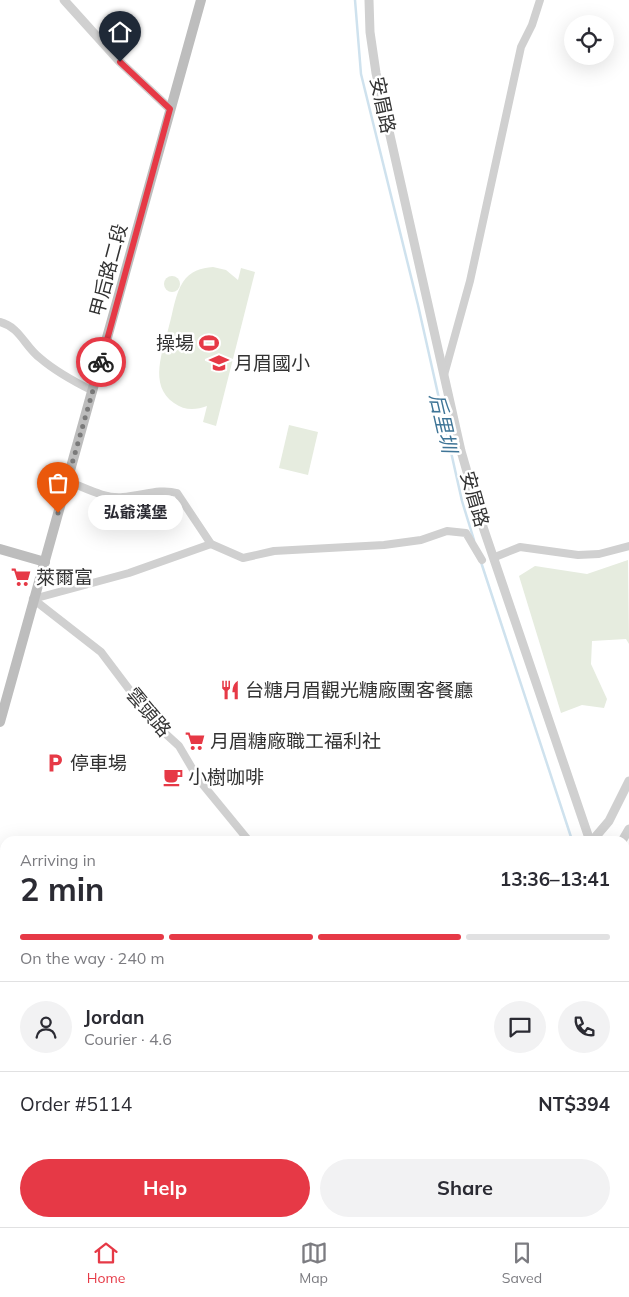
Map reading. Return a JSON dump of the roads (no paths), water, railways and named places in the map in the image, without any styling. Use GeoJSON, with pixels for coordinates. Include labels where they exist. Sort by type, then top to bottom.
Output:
{"type":"FeatureCollection","features":[{"type":"Feature","properties":{"kind":"main road","name":"甲后路二段"},"geometry":{"type":"LineString","coordinates":[[0,722],[33,599],[94,391],[201,0]]}},
{"type":"Feature","properties":{"kind":"main road"},"geometry":{"type":"LineString","coordinates":[[0,550],[45,562]]}},
{"type":"Feature","properties":{"kind":"street"},"geometry":{"type":"LineString","coordinates":[[64,0],[126,69],[170,109]]}},
{"type":"Feature","properties":{"kind":"street","name":"安眉路"},"geometry":{"type":"LineString","coordinates":[[369,0],[370,32],[376,74],[461,451],[483,528],[495,558],[589,836]]}},
{"type":"Feature","properties":{"kind":"street"},"geometry":{"type":"LineString","coordinates":[[444,375],[470,281],[521,47],[532,25],[540,0]]}},
{"type":"Feature","properties":{"kind":"street"},"geometry":{"type":"LineString","coordinates":[[0,322],[17,331],[38,357],[64,376],[94,391]]}},
{"type":"Feature","properties":{"kind":"street"},"geometry":{"type":"LineString","coordinates":[[67,481],[104,495],[121,498],[169,491],[177,493],[211,544],[243,558],[274,551],[402,543],[421,540],[447,531],[466,533],[482,560]]}},
{"type":"Feature","properties":{"kind":"street"},"geometry":{"type":"LineString","coordinates":[[33,599],[129,574],[211,544]]}},
{"type":"Feature","properties":{"kind":"street"},"geometry":{"type":"LineString","coordinates":[[495,558],[520,547],[578,555],[599,554],[629,546]]}},
{"type":"Feature","properties":{"kind":"street","name":"雲頭路"},"geometry":{"type":"LineString","coordinates":[[33,599],[101,652],[156,725],[179,746],[199,780],[244,836]]}},
{"type":"Feature","properties":{"kind":"street"},"geometry":{"type":"LineString","coordinates":[[596,836],[609,821],[629,781]]}},
{"type":"Feature","properties":{"kind":"waterway","name":"后里圳"},"geometry":{"type":"LineString","coordinates":[[355,0],[361,74],[418,305],[462,501],[474,540]]}},
{"type":"Feature","properties":{"kind":"waterway","name":"后里圳"},"geometry":{"type":"LineString","coordinates":[[481,562],[571,836]]}},
{"type":"Feature","properties":{"kind":"place","name":"操場"},"geometry":{"type":"Point","coordinates":[209,343]}},
{"type":"Feature","properties":{"kind":"place","name":"月眉國小"},"geometry":{"type":"Point","coordinates":[219,363]}},
{"type":"Feature","properties":{"kind":"place","name":"弘爺漢堡"},"geometry":{"type":"Point","coordinates":[58,513]}},
{"type":"Feature","properties":{"kind":"place","name":"萊爾富"},"geometry":{"type":"Point","coordinates":[21,577]}},
{"type":"Feature","properties":{"kind":"place","name":"台糖月眉觀光糖廠團客餐廳"},"geometry":{"type":"Point","coordinates":[230,690]}},
{"type":"Feature","properties":{"kind":"place","name":"月眉糖廠職工福利社"},"geometry":{"type":"Point","coordinates":[195,741]}},
{"type":"Feature","properties":{"kind":"place","name":"停車場"},"geometry":{"type":"Point","coordinates":[55,763]}},
{"type":"Feature","properties":{"kind":"place","name":"小樹咖啡"},"geometry":{"type":"Point","coordinates":[173,777]}}]}
